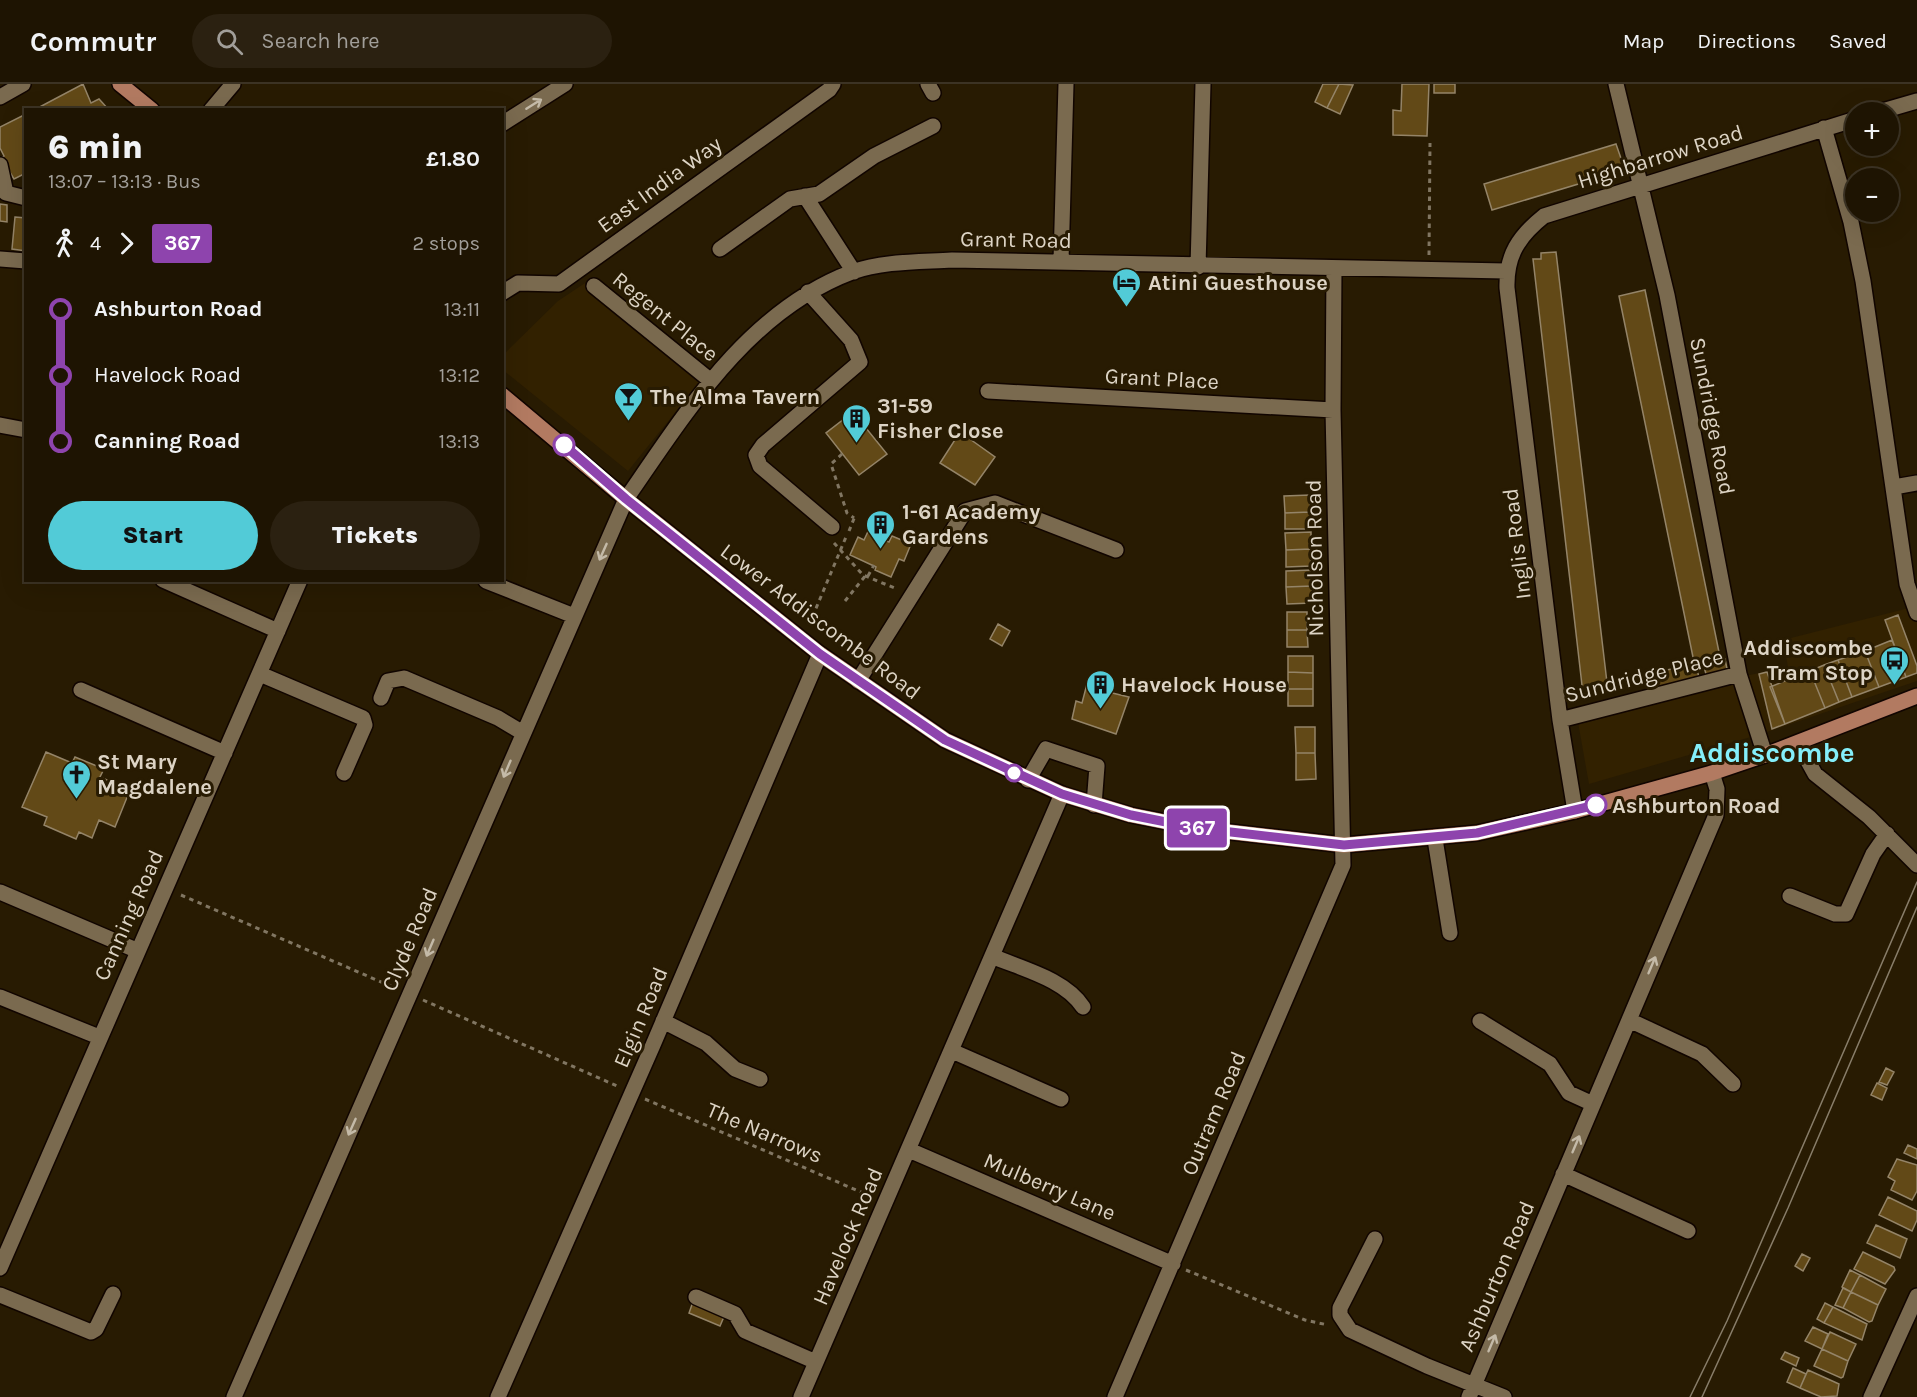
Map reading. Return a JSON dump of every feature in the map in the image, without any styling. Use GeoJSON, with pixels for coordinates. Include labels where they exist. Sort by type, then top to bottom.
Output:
{"type":"FeatureCollection","features":[{"type":"Feature","properties":{"kind":"main road"},"geometry":{"type":"LineString","coordinates":[[120,84],[150,108]]}},
{"type":"Feature","properties":{"kind":"main road","name":"Lower Addiscombe Road"},"geometry":{"type":"LineString","coordinates":[[504,397],[626,499],[820,654],[945,740],[1062,794],[1094,805],[1196,828],[1344,845],[1435,839],[1477,833],[1575,811],[1712,773],[1765,756],[1917,696]]}},
{"type":"Feature","properties":{"kind":"street"},"geometry":{"type":"LineString","coordinates":[[0,97],[23,84]]}},
{"type":"Feature","properties":{"kind":"street"},"geometry":{"type":"LineString","coordinates":[[213,108],[233,84]]}},
{"type":"Feature","properties":{"kind":"street"},"geometry":{"type":"LineString","coordinates":[[504,123],[565,84]]}},
{"type":"Feature","properties":{"kind":"street","name":"East India Way"},"geometry":{"type":"LineString","coordinates":[[504,292],[518,283],[559,284],[829,90],[833,84]]}},
{"type":"Feature","properties":{"kind":"street"},"geometry":{"type":"LineString","coordinates":[[1061,261],[1066,84]]}},
{"type":"Feature","properties":{"kind":"street"},"geometry":{"type":"LineString","coordinates":[[1198,267],[1203,84]]}},
{"type":"Feature","properties":{"kind":"street","name":"Sundridge Road"},"geometry":{"type":"LineString","coordinates":[[1616,84],[1667,295],[1739,674],[1765,756]]}},
{"type":"Feature","properties":{"kind":"street"},"geometry":{"type":"LineString","coordinates":[[1899,106],[1917,101]]}},
{"type":"Feature","properties":{"kind":"street","name":"Highbarrow Road"},"geometry":{"type":"LineString","coordinates":[[1506,271],[1517,241],[1544,216],[1845,122]]}},
{"type":"Feature","properties":{"kind":"street"},"geometry":{"type":"LineString","coordinates":[[720,249],[790,199],[819,194],[874,156],[933,126]]}},
{"type":"Feature","properties":{"kind":"street"},"geometry":{"type":"LineString","coordinates":[[1824,128],[1851,222],[1858,257],[1907,584],[1917,613]]}},
{"type":"Feature","properties":{"kind":"street"},"geometry":{"type":"LineString","coordinates":[[0,165],[6,193],[24,198]]}},
{"type":"Feature","properties":{"kind":"street"},"geometry":{"type":"LineString","coordinates":[[805,196],[854,272]]}},
{"type":"Feature","properties":{"kind":"street"},"geometry":{"type":"LineString","coordinates":[[0,259],[24,261]]}},
{"type":"Feature","properties":{"kind":"street","name":"Grant Road"},"geometry":{"type":"LineString","coordinates":[[626,499],[711,381],[784,308],[808,292],[854,272],[886,265],[952,260],[1061,261],[1198,267],[1506,271]]}},
{"type":"Feature","properties":{"kind":"street","name":"Nicholson Road"},"geometry":{"type":"LineString","coordinates":[[1335,269],[1333,410],[1344,845]]}},
{"type":"Feature","properties":{"kind":"street","name":"Inglis Road"},"geometry":{"type":"LineString","coordinates":[[1506,271],[1560,720],[1575,811]]}},
{"type":"Feature","properties":{"kind":"street","name":"Regent Place"},"geometry":{"type":"LineString","coordinates":[[594,286],[711,381]]}},
{"type":"Feature","properties":{"kind":"street"},"geometry":{"type":"LineString","coordinates":[[808,292],[851,340],[860,362],[763,445],[756,455],[760,466],[832,527]]}},
{"type":"Feature","properties":{"kind":"street","name":"Grant Place"},"geometry":{"type":"LineString","coordinates":[[988,391],[1333,410]]}},
{"type":"Feature","properties":{"kind":"street"},"geometry":{"type":"LineString","coordinates":[[0,425],[24,430]]}},
{"type":"Feature","properties":{"kind":"street"},"geometry":{"type":"LineString","coordinates":[[1893,487],[1917,483]]}},
{"type":"Feature","properties":{"kind":"street","name":"Clyde Road"},"geometry":{"type":"LineString","coordinates":[[234,1397],[626,499]]}},
{"type":"Feature","properties":{"kind":"street"},"geometry":{"type":"LineString","coordinates":[[858,681],[965,511],[995,503],[1116,550]]}},
{"type":"Feature","properties":{"kind":"street"},"geometry":{"type":"LineString","coordinates":[[168,582],[278,631]]}},
{"type":"Feature","properties":{"kind":"street","name":"Canning Road"},"geometry":{"type":"LineString","coordinates":[[0,1269],[136,950],[299,582]]}},
{"type":"Feature","properties":{"kind":"street"},"geometry":{"type":"LineString","coordinates":[[489,582],[574,616]]}},
{"type":"Feature","properties":{"kind":"street","name":"Elgin Road"},"geometry":{"type":"LineString","coordinates":[[498,1397],[632,1093],[820,654]]}},
{"type":"Feature","properties":{"kind":"street"},"geometry":{"type":"LineString","coordinates":[[260,674],[363,718],[365,725],[344,773]]}},
{"type":"Feature","properties":{"kind":"street","name":"Sundridge Place"},"geometry":{"type":"LineString","coordinates":[[1560,720],[1739,674]]}},
{"type":"Feature","properties":{"kind":"street"},"geometry":{"type":"LineString","coordinates":[[381,698],[388,681],[404,678],[498,718],[523,733]]}},
{"type":"Feature","properties":{"kind":"street"},"geometry":{"type":"LineString","coordinates":[[81,690],[225,753]]}},
{"type":"Feature","properties":{"kind":"street"},"geometry":{"type":"LineString","coordinates":[[1798,743],[1815,774],[1854,804],[1917,865]]}},
{"type":"Feature","properties":{"kind":"street"},"geometry":{"type":"LineString","coordinates":[[1028,780],[1046,749],[1097,766],[1094,805]]}},
{"type":"Feature","properties":{"kind":"street","name":"Ashburton Road"},"geometry":{"type":"LineString","coordinates":[[1472,1391],[1716,815],[1718,789],[1712,773]]}},
{"type":"Feature","properties":{"kind":"street","name":"Havelock Road"},"geometry":{"type":"LineString","coordinates":[[801,1397],[1062,794]]}},
{"type":"Feature","properties":{"kind":"street"},"geometry":{"type":"LineString","coordinates":[[1790,896],[1835,914],[1846,914],[1873,854],[1887,834]]}},
{"type":"Feature","properties":{"kind":"street"},"geometry":{"type":"LineString","coordinates":[[1435,839],[1450,933]]}},
{"type":"Feature","properties":{"kind":"street","name":"Outram Road"},"geometry":{"type":"LineString","coordinates":[[1115,1397],[1343,865],[1344,845]]}},
{"type":"Feature","properties":{"kind":"street"},"geometry":{"type":"LineString","coordinates":[[0,892],[136,950]]}},
{"type":"Feature","properties":{"kind":"street"},"geometry":{"type":"LineString","coordinates":[[992,956],[1061,986],[1083,1007]]}},
{"type":"Feature","properties":{"kind":"street"},"geometry":{"type":"LineString","coordinates":[[0,997],[99,1037]]}},
{"type":"Feature","properties":{"kind":"street"},"geometry":{"type":"LineString","coordinates":[[1629,1020],[1702,1054],[1733,1084]]}},
{"type":"Feature","properties":{"kind":"street"},"geometry":{"type":"LineString","coordinates":[[663,1021],[706,1043],[735,1069],[760,1079]]}},
{"type":"Feature","properties":{"kind":"street"},"geometry":{"type":"LineString","coordinates":[[1480,1021],[1550,1064],[1569,1093],[1593,1104]]}},
{"type":"Feature","properties":{"kind":"street"},"geometry":{"type":"LineString","coordinates":[[952,1051],[1060,1100]]}},
{"type":"Feature","properties":{"kind":"street","name":"Mulberry Lane"},"geometry":{"type":"LineString","coordinates":[[909,1150],[1173,1264]]}},
{"type":"Feature","properties":{"kind":"street"},"geometry":{"type":"LineString","coordinates":[[1563,1173],[1688,1231]]}},
{"type":"Feature","properties":{"kind":"street"},"geometry":{"type":"LineString","coordinates":[[1375,1239],[1340,1308],[1340,1315],[1350,1330],[1427,1366],[1472,1391],[1504,1397]]}},
{"type":"Feature","properties":{"kind":"street"},"geometry":{"type":"LineString","coordinates":[[0,1295],[91,1332],[96,1329],[113,1294]]}},
{"type":"Feature","properties":{"kind":"street"},"geometry":{"type":"LineString","coordinates":[[1871,1397],[1917,1296]]}},
{"type":"Feature","properties":{"kind":"street"},"geometry":{"type":"LineString","coordinates":[[696,1297],[735,1314],[745,1331],[816,1362]]}},
{"type":"Feature","properties":{"kind":"path"},"geometry":{"type":"LineString","coordinates":[[1429,271],[1430,142]]}},
{"type":"Feature","properties":{"kind":"path"},"geometry":{"type":"LineString","coordinates":[[803,640],[854,517],[847,513],[831,464],[842,454]]}},
{"type":"Feature","properties":{"kind":"path"},"geometry":{"type":"LineString","coordinates":[[840,551],[867,576],[911,596]]}},
{"type":"Feature","properties":{"kind":"path"},"geometry":{"type":"LineString","coordinates":[[845,601],[874,565]]}},
{"type":"Feature","properties":{"kind":"path","name":"The Narrows"},"geometry":{"type":"LineString","coordinates":[[632,1093],[886,1202]]}},
{"type":"Feature","properties":{"kind":"path"},"geometry":{"type":"LineString","coordinates":[[1173,1264],[1305,1320],[1350,1330]]}},
{"type":"Feature","properties":{"kind":"shaded area"},"geometry":{"type":"Polygon","coordinates":[[[585,283],[702,379],[628,471],[504,371],[504,354],[558,301],[585,283]]]}},
{"type":"Feature","properties":{"kind":"shaded area"},"geometry":{"type":"Polygon","coordinates":[[[1917,606],[1917,681],[1761,734],[1589,784],[1576,711],[1788,667],[1783,640],[1917,606]]]}},
{"type":"Feature","properties":{"kind":"building"},"geometry":{"type":"Polygon","coordinates":[[[83,84],[91,103],[99,99],[107,108],[38,108],[83,84]]]}},
{"type":"Feature","properties":{"kind":"building"},"geometry":{"type":"Polygon","coordinates":[[[1323,84],[1339,84],[1327,108],[1315,102],[1323,84]]]}},
{"type":"Feature","properties":{"kind":"building"},"geometry":{"type":"Polygon","coordinates":[[[1339,84],[1353,85],[1340,114],[1327,108],[1339,84]]]}},
{"type":"Feature","properties":{"kind":"building"},"geometry":{"type":"Polygon","coordinates":[[[1402,84],[1429,84],[1427,136],[1393,135],[1393,110],[1401,111],[1402,84]]]}},
{"type":"Feature","properties":{"kind":"building"},"geometry":{"type":"Polygon","coordinates":[[[1434,84],[1455,84],[1455,93],[1434,93],[1434,84]]]}},
{"type":"Feature","properties":{"kind":"building"},"geometry":{"type":"Polygon","coordinates":[[[24,115],[24,174],[14,179],[1,158],[4,156],[0,148],[0,127],[24,115]]]}},
{"type":"Feature","properties":{"kind":"building"},"geometry":{"type":"Polygon","coordinates":[[[1616,144],[1625,170],[1492,210],[1484,184],[1616,144]]]}},
{"type":"Feature","properties":{"kind":"building"},"geometry":{"type":"Polygon","coordinates":[[[0,204],[7,205],[7,222],[0,221],[0,204]]]}},
{"type":"Feature","properties":{"kind":"building"},"geometry":{"type":"Polygon","coordinates":[[[15,217],[24,218],[24,251],[12,249],[15,217]]]}},
{"type":"Feature","properties":{"kind":"building"},"geometry":{"type":"Polygon","coordinates":[[[1556,252],[1608,691],[1583,694],[1533,259],[1541,259],[1541,253],[1556,252]]]}},
{"type":"Feature","properties":{"kind":"building"},"geometry":{"type":"Polygon","coordinates":[[[1645,290],[1720,657],[1694,662],[1619,296],[1645,290]]]}},
{"type":"Feature","properties":{"kind":"building","name":"31-59 Fisher Close"},"geometry":{"type":"Polygon","coordinates":[[[853,412],[887,454],[859,475],[826,433],[853,412]]]}},
{"type":"Feature","properties":{"kind":"building"},"geometry":{"type":"Polygon","coordinates":[[[960,432],[995,457],[975,485],[940,463],[960,432]]]}},
{"type":"Feature","properties":{"kind":"building"},"geometry":{"type":"Polygon","coordinates":[[[1310,495],[1310,512],[1285,513],[1284,496],[1310,495]]]}},
{"type":"Feature","properties":{"kind":"building"},"geometry":{"type":"Polygon","coordinates":[[[1310,512],[1310,529],[1285,529],[1285,513],[1310,512]]]}},
{"type":"Feature","properties":{"kind":"building","name":"1-61 Academy Gardens"},"geometry":{"type":"Polygon","coordinates":[[[872,523],[887,529],[882,539],[889,542],[892,536],[911,544],[904,561],[899,559],[891,577],[850,555],[858,537],[864,540],[872,523]]]}},
{"type":"Feature","properties":{"kind":"building"},"geometry":{"type":"Polygon","coordinates":[[[1311,532],[1311,549],[1286,550],[1285,533],[1311,532]]]}},
{"type":"Feature","properties":{"kind":"building"},"geometry":{"type":"Polygon","coordinates":[[[1311,549],[1311,566],[1286,567],[1286,550],[1311,549]]]}},
{"type":"Feature","properties":{"kind":"building"},"geometry":{"type":"Polygon","coordinates":[[[1311,570],[1312,586],[1286,587],[1286,571],[1311,570]]]}},
{"type":"Feature","properties":{"kind":"building"},"geometry":{"type":"Polygon","coordinates":[[[1312,586],[1312,603],[1287,604],[1286,587],[1312,586]]]}},
{"type":"Feature","properties":{"kind":"building"},"geometry":{"type":"Polygon","coordinates":[[[1287,612],[1307,612],[1307,630],[1287,630],[1287,612]]]}},
{"type":"Feature","properties":{"kind":"building"},"geometry":{"type":"Polygon","coordinates":[[[1898,615],[1917,666],[1917,673],[1906,677],[1885,620],[1898,615]]]}},
{"type":"Feature","properties":{"kind":"building"},"geometry":{"type":"Polygon","coordinates":[[[998,624],[1010,631],[1002,646],[990,639],[998,624]]]}},
{"type":"Feature","properties":{"kind":"building"},"geometry":{"type":"Polygon","coordinates":[[[1287,630],[1307,630],[1308,647],[1287,647],[1287,630]]]}},
{"type":"Feature","properties":{"kind":"building"},"geometry":{"type":"Polygon","coordinates":[[[1892,640],[1906,677],[1879,687],[1865,651],[1892,640]]]}},
{"type":"Feature","properties":{"kind":"building"},"geometry":{"type":"Polygon","coordinates":[[[1865,651],[1879,687],[1852,697],[1838,660],[1865,651]]]}},
{"type":"Feature","properties":{"kind":"building"},"geometry":{"type":"Polygon","coordinates":[[[1288,656],[1313,656],[1313,673],[1288,672],[1288,656]]]}},
{"type":"Feature","properties":{"kind":"building"},"geometry":{"type":"Polygon","coordinates":[[[1725,659],[1728,674],[1707,678],[1703,663],[1725,659]]]}},
{"type":"Feature","properties":{"kind":"building"},"geometry":{"type":"Polygon","coordinates":[[[1838,660],[1852,697],[1839,702],[1824,665],[1838,660]]]}},
{"type":"Feature","properties":{"kind":"building"},"geometry":{"type":"Polygon","coordinates":[[[1696,664],[1700,683],[1656,692],[1652,673],[1696,664]]]}},
{"type":"Feature","properties":{"kind":"building"},"geometry":{"type":"Polygon","coordinates":[[[1824,665],[1839,702],[1825,708],[1810,671],[1824,665]]]}},
{"type":"Feature","properties":{"kind":"building"},"geometry":{"type":"Polygon","coordinates":[[[1810,671],[1825,708],[1785,724],[1770,687],[1810,671]]]}},
{"type":"Feature","properties":{"kind":"building"},"geometry":{"type":"Polygon","coordinates":[[[1288,672],[1313,673],[1313,689],[1288,689],[1288,672]]]}},
{"type":"Feature","properties":{"kind":"building"},"geometry":{"type":"Polygon","coordinates":[[[1767,672],[1785,724],[1772,729],[1759,674],[1767,672]]]}},
{"type":"Feature","properties":{"kind":"building","name":"Havelock House"},"geometry":{"type":"Polygon","coordinates":[[[1087,684],[1103,688],[1101,697],[1106,699],[1108,692],[1129,697],[1116,734],[1072,719],[1076,701],[1082,703],[1087,684]]]}},
{"type":"Feature","properties":{"kind":"building"},"geometry":{"type":"Polygon","coordinates":[[[1288,689],[1313,689],[1313,706],[1288,706],[1288,689]]]}},
{"type":"Feature","properties":{"kind":"building"},"geometry":{"type":"Polygon","coordinates":[[[1295,727],[1315,727],[1315,753],[1296,753],[1295,727]]]}},
{"type":"Feature","properties":{"kind":"building","name":"St Mary Magdalene"},"geometry":{"type":"Polygon","coordinates":[[[46,752],[72,763],[75,757],[104,769],[100,777],[130,790],[115,827],[99,820],[92,838],[79,832],[76,839],[44,825],[47,817],[22,807],[46,752]]]}},
{"type":"Feature","properties":{"kind":"building"},"geometry":{"type":"Polygon","coordinates":[[[1296,753],[1315,753],[1316,779],[1296,780],[1296,753]]]}},
{"type":"Feature","properties":{"kind":"building"},"geometry":{"type":"Polygon","coordinates":[[[1886,1068],[1894,1072],[1887,1085],[1879,1082],[1886,1068]]]}},
{"type":"Feature","properties":{"kind":"building"},"geometry":{"type":"Polygon","coordinates":[[[1877,1083],[1887,1088],[1882,1100],[1871,1095],[1877,1083]]]}},
{"type":"Feature","properties":{"kind":"building"},"geometry":{"type":"Polygon","coordinates":[[[1908,1145],[1917,1149],[1917,1159],[1904,1153],[1908,1145]]]}},
{"type":"Feature","properties":{"kind":"building"},"geometry":{"type":"Polygon","coordinates":[[[1897,1159],[1917,1165],[1917,1191],[1912,1200],[1891,1190],[1895,1181],[1888,1177],[1897,1159]]]}},
{"type":"Feature","properties":{"kind":"building"},"geometry":{"type":"Polygon","coordinates":[[[1888,1197],[1917,1211],[1917,1220],[1912,1231],[1879,1215],[1888,1197]]]}},
{"type":"Feature","properties":{"kind":"building"},"geometry":{"type":"Polygon","coordinates":[[[1876,1225],[1907,1239],[1900,1258],[1867,1243],[1876,1225]]]}},
{"type":"Feature","properties":{"kind":"building"},"geometry":{"type":"Polygon","coordinates":[[[1863,1252],[1894,1267],[1895,1270],[1885,1284],[1854,1269],[1863,1252]]]}},
{"type":"Feature","properties":{"kind":"building"},"geometry":{"type":"Polygon","coordinates":[[[1802,1254],[1810,1258],[1803,1271],[1795,1266],[1802,1254]]]}},
{"type":"Feature","properties":{"kind":"building"},"geometry":{"type":"Polygon","coordinates":[[[1850,1270],[1860,1275],[1851,1292],[1842,1287],[1850,1270]]]}},
{"type":"Feature","properties":{"kind":"building"},"geometry":{"type":"Polygon","coordinates":[[[1860,1275],[1886,1289],[1878,1305],[1851,1292],[1860,1275]]]}},
{"type":"Feature","properties":{"kind":"building"},"geometry":{"type":"Polygon","coordinates":[[[1843,1288],[1851,1292],[1843,1308],[1835,1305],[1843,1288]]]}},
{"type":"Feature","properties":{"kind":"building"},"geometry":{"type":"Polygon","coordinates":[[[1851,1292],[1878,1305],[1872,1321],[1869,1322],[1843,1308],[1851,1292]]]}},
{"type":"Feature","properties":{"kind":"building"},"geometry":{"type":"Polygon","coordinates":[[[694,1299],[726,1312],[720,1326],[689,1313],[694,1299]]]}},
{"type":"Feature","properties":{"kind":"building"},"geometry":{"type":"Polygon","coordinates":[[[1825,1303],[1833,1307],[1824,1323],[1817,1319],[1825,1303]]]}},
{"type":"Feature","properties":{"kind":"building"},"geometry":{"type":"Polygon","coordinates":[[[1833,1307],[1867,1324],[1862,1340],[1824,1323],[1833,1307]]]}},
{"type":"Feature","properties":{"kind":"building"},"geometry":{"type":"Polygon","coordinates":[[[1813,1327],[1828,1334],[1822,1349],[1805,1341],[1813,1327]]]}},
{"type":"Feature","properties":{"kind":"building"},"geometry":{"type":"Polygon","coordinates":[[[1830,1332],[1856,1344],[1848,1361],[1822,1349],[1830,1332]]]}},
{"type":"Feature","properties":{"kind":"building"},"geometry":{"type":"Polygon","coordinates":[[[1822,1349],[1848,1361],[1843,1377],[1814,1366],[1822,1349]]]}},
{"type":"Feature","properties":{"kind":"building"},"geometry":{"type":"Polygon","coordinates":[[[1785,1352],[1799,1358],[1796,1366],[1781,1359],[1785,1352]]]}},
{"type":"Feature","properties":{"kind":"building"},"geometry":{"type":"Polygon","coordinates":[[[1793,1368],[1806,1374],[1800,1388],[1787,1382],[1793,1368]]]}},
{"type":"Feature","properties":{"kind":"building"},"geometry":{"type":"Polygon","coordinates":[[[1808,1370],[1839,1384],[1837,1396],[1821,1397],[1800,1388],[1808,1370]]]}},
{"type":"Feature","properties":{"kind":"tram line"},"geometry":{"type":"LineString","coordinates":[[1690,1397],[1727,1321],[1917,882]]}},
{"type":"Feature","properties":{"kind":"tram line"},"geometry":{"type":"LineString","coordinates":[[1702,1397],[1788,1208],[1917,907]]}},
{"type":"Feature","properties":{"kind":"bus line","name":"367"},"geometry":{"type":"LineString","coordinates":[[564,445],[626,499],[820,654],[945,740],[1062,794],[1131,815],[1196,828],[1344,845],[1435,839],[1477,833],[1596,805]]}},
{"type":"Feature","properties":{"kind":"place","name":"Atini Guesthouse"},"geometry":{"type":"Point","coordinates":[1127,308]}},
{"type":"Feature","properties":{"kind":"place","name":"The Alma Tavern"},"geometry":{"type":"Point","coordinates":[629,422]}},
{"type":"Feature","properties":{"kind":"place","name":"31-59 Fisher Close"},"geometry":{"type":"Point","coordinates":[856,444]}},
{"type":"Feature","properties":{"kind":"place","name":"1-61 Academy Gardens"},"geometry":{"type":"Point","coordinates":[881,550]}},
{"type":"Feature","properties":{"kind":"place","name":"Addiscombe Tram Stop"},"geometry":{"type":"Point","coordinates":[1894,686]}},
{"type":"Feature","properties":{"kind":"place","name":"Havelock House"},"geometry":{"type":"Point","coordinates":[1100,710]}},
{"type":"Feature","properties":{"kind":"place","name":"St Mary Magdalene"},"geometry":{"type":"Point","coordinates":[76,800]}},
{"type":"Feature","properties":{"kind":"place","name":"Ashburton Road"},"geometry":{"type":"Point","coordinates":[1596,805]}},
{"type":"Feature","properties":{"kind":"district","name":"Addiscombe"},"geometry":{"type":"Point","coordinates":[1772,752]}}]}
